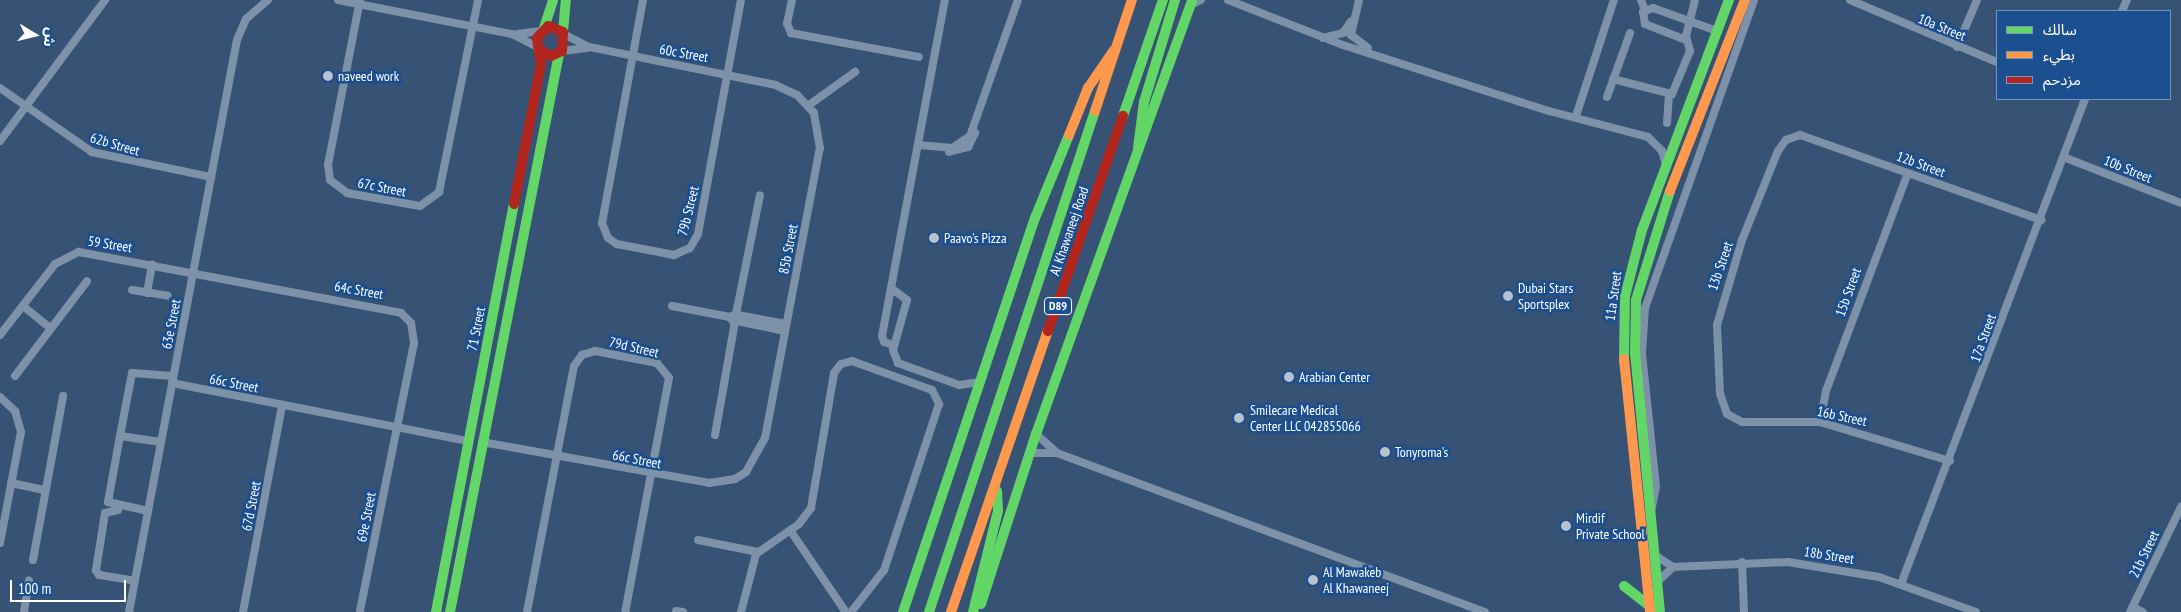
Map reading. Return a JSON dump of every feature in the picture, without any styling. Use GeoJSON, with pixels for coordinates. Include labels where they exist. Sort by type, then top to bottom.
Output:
{"type":"FeatureCollection","features":[{"type":"Feature","properties":{"kind":"main road"},"geometry":{"type":"LineString","coordinates":[[553,0],[542,29],[556,27],[564,33]]}},
{"type":"Feature","properties":{"kind":"main road"},"geometry":{"type":"LineString","coordinates":[[564,33],[566,0]]}},
{"type":"Feature","properties":{"kind":"main road","name":"Al Khawaneej Road"},"geometry":{"type":"LineString","coordinates":[[929,612],[1132,0]]}},
{"type":"Feature","properties":{"kind":"main road","name":"Al Khawaneej Road"},"geometry":{"type":"LineString","coordinates":[[952,612],[1163,0]]}},
{"type":"Feature","properties":{"kind":"main road"},"geometry":{"type":"LineString","coordinates":[[1138,148],[1144,102],[1175,0]]}},
{"type":"Feature","properties":{"kind":"main road","name":"11a Street"},"geometry":{"type":"LineString","coordinates":[[1650,609],[1622,323],[1632,262],[1666,165],[1729,0]]}},
{"type":"Feature","properties":{"kind":"main road","name":"11a Street"},"geometry":{"type":"LineString","coordinates":[[1660,612],[1635,318],[1644,260],[1745,1]]}},
{"type":"Feature","properties":{"kind":"main road"},"geometry":{"type":"LineString","coordinates":[[979,612],[1029,453],[1192,3]]}},
{"type":"Feature","properties":{"kind":"main road","name":"71 Street"},"geometry":{"type":"LineString","coordinates":[[436,612],[469,441],[542,29]]}},
{"type":"Feature","properties":{"kind":"main road","name":"71 Street"},"geometry":{"type":"LineString","coordinates":[[450,612],[564,33]]}},
{"type":"Feature","properties":{"kind":"main road"},"geometry":{"type":"LineString","coordinates":[[903,612],[1036,218],[1084,97],[1116,47]]}},
{"type":"Feature","properties":{"kind":"main road"},"geometry":{"type":"LineString","coordinates":[[539,49],[560,53]]}},
{"type":"Feature","properties":{"kind":"main road"},"geometry":{"type":"LineString","coordinates":[[1672,185],[1685,137],[1680,128]]}},
{"type":"Feature","properties":{"kind":"main road"},"geometry":{"type":"LineString","coordinates":[[469,441],[472,454],[465,494],[471,500]]}},
{"type":"Feature","properties":{"kind":"main road"},"geometry":{"type":"LineString","coordinates":[[973,612],[998,511],[996,485]]}},
{"type":"Feature","properties":{"kind":"main road"},"geometry":{"type":"LineString","coordinates":[[1624,586],[1650,609]]}},
{"type":"Feature","properties":{"kind":"street"},"geometry":{"type":"LineString","coordinates":[[0,141],[105,0]]}},
{"type":"Feature","properties":{"kind":"street","name":"63e Street"},"geometry":{"type":"LineString","coordinates":[[129,612],[237,40],[246,19],[268,0]]}},
{"type":"Feature","properties":{"kind":"street"},"geometry":{"type":"LineString","coordinates":[[338,0],[359,2],[512,34],[539,49]]}},
{"type":"Feature","properties":{"kind":"street","name":"67c Street"},"geometry":{"type":"LineString","coordinates":[[359,2],[328,173],[340,191],[420,206],[436,196],[478,0]]}},
{"type":"Feature","properties":{"kind":"street","name":"79b Street"},"geometry":{"type":"LineString","coordinates":[[643,0],[602,223],[612,242],[652,252],[680,254],[696,239],[741,0]]}},
{"type":"Feature","properties":{"kind":"street"},"geometry":{"type":"LineString","coordinates":[[792,0],[787,23],[791,33],[919,57]]}},
{"type":"Feature","properties":{"kind":"street"},"geometry":{"type":"LineString","coordinates":[[894,345],[882,338],[945,0]]}},
{"type":"Feature","properties":{"kind":"street"},"geometry":{"type":"LineString","coordinates":[[919,145],[941,149],[965,150],[976,126],[1018,0]]}},
{"type":"Feature","properties":{"kind":"street"},"geometry":{"type":"LineString","coordinates":[[1192,3],[1201,0]]}},
{"type":"Feature","properties":{"kind":"street"},"geometry":{"type":"LineString","coordinates":[[1228,0],[1323,38],[1549,111],[1576,116],[1652,140],[1662,150],[1666,165]]}},
{"type":"Feature","properties":{"kind":"street"},"geometry":{"type":"LineString","coordinates":[[1323,38],[1343,32],[1352,19],[1358,0]]}},
{"type":"Feature","properties":{"kind":"street"},"geometry":{"type":"LineString","coordinates":[[1576,116],[1614,0]]}},
{"type":"Feature","properties":{"kind":"street"},"geometry":{"type":"LineString","coordinates":[[1641,0],[1645,10],[1645,24],[1686,40]]}},
{"type":"Feature","properties":{"kind":"street"},"geometry":{"type":"LineString","coordinates":[[1667,122],[1669,95],[1690,51],[1686,40],[1695,0]]}},
{"type":"Feature","properties":{"kind":"street","name":"10a Street"},"geometry":{"type":"LineString","coordinates":[[1850,0],[1957,47],[1996,62]]}},
{"type":"Feature","properties":{"kind":"street"},"geometry":{"type":"LineString","coordinates":[[1957,47],[1977,0]]}},
{"type":"Feature","properties":{"kind":"street","name":"11a Street"},"geometry":{"type":"LineString","coordinates":[[1651,514],[1656,487],[1642,353],[1646,308],[1745,1]]}},
{"type":"Feature","properties":{"kind":"street"},"geometry":{"type":"LineString","coordinates":[[1645,10],[1653,8],[1717,30]]}},
{"type":"Feature","properties":{"kind":"street"},"geometry":{"type":"LineString","coordinates":[[1352,19],[1354,40],[1374,53]]}},
{"type":"Feature","properties":{"kind":"street"},"geometry":{"type":"LineString","coordinates":[[512,34],[542,29]]}},
{"type":"Feature","properties":{"kind":"street","name":"60c Street"},"geometry":{"type":"LineString","coordinates":[[564,33],[588,47],[776,85],[809,105]]}},
{"type":"Feature","properties":{"kind":"street"},"geometry":{"type":"LineString","coordinates":[[1607,97],[1630,33]]}},
{"type":"Feature","properties":{"kind":"street","name":"60c Street"},"geometry":{"type":"LineString","coordinates":[[560,53],[588,47]]}},
{"type":"Feature","properties":{"kind":"street"},"geometry":{"type":"LineString","coordinates":[[809,105],[855,72]]}},
{"type":"Feature","properties":{"kind":"street"},"geometry":{"type":"LineString","coordinates":[[1614,78],[1669,95]]}},
{"type":"Feature","properties":{"kind":"street","name":"62b Street"},"geometry":{"type":"LineString","coordinates":[[0,88],[26,108],[97,154],[211,177]]}},
{"type":"Feature","properties":{"kind":"street","name":"17a Street"},"geometry":{"type":"LineString","coordinates":[[1901,584],[2066,158],[2085,100]]}},
{"type":"Feature","properties":{"kind":"street","name":"85b Street"},"geometry":{"type":"LineString","coordinates":[[765,438],[820,148],[820,130],[809,105]]}},
{"type":"Feature","properties":{"kind":"street","name":"12b Street"},"geometry":{"type":"LineString","coordinates":[[1792,137],[1808,136],[2041,220]]}},
{"type":"Feature","properties":{"kind":"street","name":"13b Street"},"geometry":{"type":"LineString","coordinates":[[1727,414],[1720,394],[1716,338],[1722,298],[1778,151],[1792,137]]}},
{"type":"Feature","properties":{"kind":"street","name":"10b Street"},"geometry":{"type":"LineString","coordinates":[[2066,158],[2181,203]]}},
{"type":"Feature","properties":{"kind":"street","name":"15b Street"},"geometry":{"type":"LineString","coordinates":[[1820,422],[1829,382],[1908,173]]}},
{"type":"Feature","properties":{"kind":"street"},"geometry":{"type":"LineString","coordinates":[[715,435],[735,318],[760,195]]}},
{"type":"Feature","properties":{"kind":"street","name":"59 Street"},"geometry":{"type":"LineString","coordinates":[[0,336],[55,264],[72,254],[92,253],[193,272]]}},
{"type":"Feature","properties":{"kind":"street"},"geometry":{"type":"LineString","coordinates":[[147,293],[152,264]]}},
{"type":"Feature","properties":{"kind":"street","name":"64c Street"},"geometry":{"type":"LineString","coordinates":[[193,272],[401,313],[414,337],[396,426]]}},
{"type":"Feature","properties":{"kind":"street"},"geometry":{"type":"LineString","coordinates":[[15,376],[88,281]]}},
{"type":"Feature","properties":{"kind":"street"},"geometry":{"type":"LineString","coordinates":[[891,288],[907,300],[894,345],[895,359],[905,368],[965,386],[980,382]]}},
{"type":"Feature","properties":{"kind":"street"},"geometry":{"type":"LineString","coordinates":[[132,290],[168,296]]}},
{"type":"Feature","properties":{"kind":"street"},"geometry":{"type":"LineString","coordinates":[[23,306],[51,329]]}},
{"type":"Feature","properties":{"kind":"street"},"geometry":{"type":"LineString","coordinates":[[672,306],[786,328]]}},
{"type":"Feature","properties":{"kind":"street","name":"79d Street"},"geometry":{"type":"LineString","coordinates":[[527,612],[574,366],[582,355],[602,352],[657,363],[668,374],[625,612]]}},
{"type":"Feature","properties":{"kind":"street"},"geometry":{"type":"LineString","coordinates":[[741,612],[758,552],[806,517],[813,503],[838,366],[855,362],[935,392],[938,408],[886,565],[849,612],[790,530]]}},
{"type":"Feature","properties":{"kind":"street","name":"66c Street"},"geometry":{"type":"LineString","coordinates":[[120,436],[132,373],[173,379],[282,405],[469,441]]}},
{"type":"Feature","properties":{"kind":"street"},"geometry":{"type":"LineString","coordinates":[[33,560],[63,396]]}},
{"type":"Feature","properties":{"kind":"street"},"geometry":{"type":"LineString","coordinates":[[0,397],[15,411],[20,425],[0,543]]}},
{"type":"Feature","properties":{"kind":"street","name":"67d Street"},"geometry":{"type":"LineString","coordinates":[[244,612],[282,405]]}},
{"type":"Feature","properties":{"kind":"street","name":"16b Street"},"geometry":{"type":"LineString","coordinates":[[1727,414],[1742,422],[1820,422],[1950,460]]}},
{"type":"Feature","properties":{"kind":"street","name":"69e Street"},"geometry":{"type":"LineString","coordinates":[[360,612],[396,426]]}},
{"type":"Feature","properties":{"kind":"street"},"geometry":{"type":"LineString","coordinates":[[1036,434],[1057,453]]}},
{"type":"Feature","properties":{"kind":"street"},"geometry":{"type":"LineString","coordinates":[[148,513],[108,502],[120,436],[161,442]]}},
{"type":"Feature","properties":{"kind":"street","name":"66c Street"},"geometry":{"type":"LineString","coordinates":[[482,442],[651,475],[709,483],[735,479],[755,462],[765,438]]}},
{"type":"Feature","properties":{"kind":"street"},"geometry":{"type":"LineString","coordinates":[[1029,453],[1057,453],[1485,612]]}},
{"type":"Feature","properties":{"kind":"street"},"geometry":{"type":"LineString","coordinates":[[11,483],[45,490]]}},
{"type":"Feature","properties":{"kind":"street","name":"21b Street"},"geometry":{"type":"LineString","coordinates":[[2132,610],[2181,507]]}},
{"type":"Feature","properties":{"kind":"street"},"geometry":{"type":"LineString","coordinates":[[135,581],[96,572],[105,515],[110,509],[148,513]]}},
{"type":"Feature","properties":{"kind":"street"},"geometry":{"type":"LineString","coordinates":[[698,540],[758,552]]}},
{"type":"Feature","properties":{"kind":"street"},"geometry":{"type":"LineString","coordinates":[[1655,555],[1673,567],[1657,582]]}},
{"type":"Feature","properties":{"kind":"street"},"geometry":{"type":"LineString","coordinates":[[1742,562],[1744,612]]}},
{"type":"Feature","properties":{"kind":"street","name":"18b Street"},"geometry":{"type":"LineString","coordinates":[[1673,567],[1742,562],[1811,564],[1901,584],[1976,612]]}},
{"type":"Feature","properties":{"kind":"street"},"geometry":{"type":"LineString","coordinates":[[24,612],[29,580]]}},
{"type":"Feature","properties":{"kind":"street"},"geometry":{"type":"LineString","coordinates":[[2132,610],[2143,612]]}},
{"type":"Feature","properties":{"kind":"traffic: fast"},"geometry":{"type":"LineString","coordinates":[[544,28],[553,0]]}},
{"type":"Feature","properties":{"kind":"traffic: fast"},"geometry":{"type":"LineString","coordinates":[[563,32],[566,0]]}},
{"type":"Feature","properties":{"kind":"traffic: fast"},"geometry":{"type":"LineString","coordinates":[[1123,116],[1163,0]]}},
{"type":"Feature","properties":{"kind":"traffic: fast"},"geometry":{"type":"LineString","coordinates":[[1138,148],[1144,102],[1175,0]]}},
{"type":"Feature","properties":{"kind":"traffic: fast"},"geometry":{"type":"LineString","coordinates":[[981,604],[1036,434],[1192,0]]}},
{"type":"Feature","properties":{"kind":"traffic: fast"},"geometry":{"type":"LineString","coordinates":[[1624,359],[1625,296],[1642,230],[1729,0]]}},
{"type":"Feature","properties":{"kind":"traffic: fast"},"geometry":{"type":"LineString","coordinates":[[450,612],[559,54]]}},
{"type":"Feature","properties":{"kind":"traffic: fast"},"geometry":{"type":"LineString","coordinates":[[929,612],[1095,111]]}},
{"type":"Feature","properties":{"kind":"traffic: fast"},"geometry":{"type":"LineString","coordinates":[[903,612],[1035,218],[1069,135]]}},
{"type":"Feature","properties":{"kind":"traffic: fast"},"geometry":{"type":"LineString","coordinates":[[1660,612],[1635,354],[1636,300],[1670,191]]}},
{"type":"Feature","properties":{"kind":"traffic: fast"},"geometry":{"type":"LineString","coordinates":[[436,612],[514,204]]}},
{"type":"Feature","properties":{"kind":"traffic: fast"},"geometry":{"type":"LineString","coordinates":[[973,612],[998,511],[997,491]]}},
{"type":"Feature","properties":{"kind":"traffic: fast"},"geometry":{"type":"LineString","coordinates":[[1624,586],[1650,606]]}},
{"type":"Feature","properties":{"kind":"traffic: slow"},"geometry":{"type":"LineString","coordinates":[[1095,111],[1132,0]]}},
{"type":"Feature","properties":{"kind":"traffic: slow"},"geometry":{"type":"LineString","coordinates":[[1670,191],[1745,0]]}},
{"type":"Feature","properties":{"kind":"traffic: slow"},"geometry":{"type":"LineString","coordinates":[[1069,135],[1088,88],[1114,50]]}},
{"type":"Feature","properties":{"kind":"traffic: slow"},"geometry":{"type":"LineString","coordinates":[[951,612],[1048,331]]}},
{"type":"Feature","properties":{"kind":"traffic: slow"},"geometry":{"type":"LineString","coordinates":[[1624,359],[1650,612]]}},
{"type":"Feature","properties":{"kind":"traffic: jam"},"geometry":{"type":"LineString","coordinates":[[514,204],[541,64],[537,38],[548,26],[563,32],[562,51],[551,56],[541,51]]}},
{"type":"Feature","properties":{"kind":"traffic: jam"},"geometry":{"type":"LineString","coordinates":[[1048,331],[1123,116]]}},
{"type":"Feature","properties":{"kind":"place","name":"naveed work"},"geometry":{"type":"Point","coordinates":[328,76]}},
{"type":"Feature","properties":{"kind":"place","name":"Paavo's Pizza"},"geometry":{"type":"Point","coordinates":[934,238]}},
{"type":"Feature","properties":{"kind":"place","name":"Dubai Stars Sportsplex"},"geometry":{"type":"Point","coordinates":[1508,296]}},
{"type":"Feature","properties":{"kind":"place","name":"Arabian Center"},"geometry":{"type":"Point","coordinates":[1289,377]}},
{"type":"Feature","properties":{"kind":"place","name":"Smilecare Medical Center LLC 042855066"},"geometry":{"type":"Point","coordinates":[1239,418]}},
{"type":"Feature","properties":{"kind":"place","name":"Tonyroma's"},"geometry":{"type":"Point","coordinates":[1385,452]}},
{"type":"Feature","properties":{"kind":"place","name":"Mirdif Private School"},"geometry":{"type":"Point","coordinates":[1566,526]}},
{"type":"Feature","properties":{"kind":"place","name":"Al Mawakeb Al Khawaneej"},"geometry":{"type":"Point","coordinates":[1313,580]}}]}
